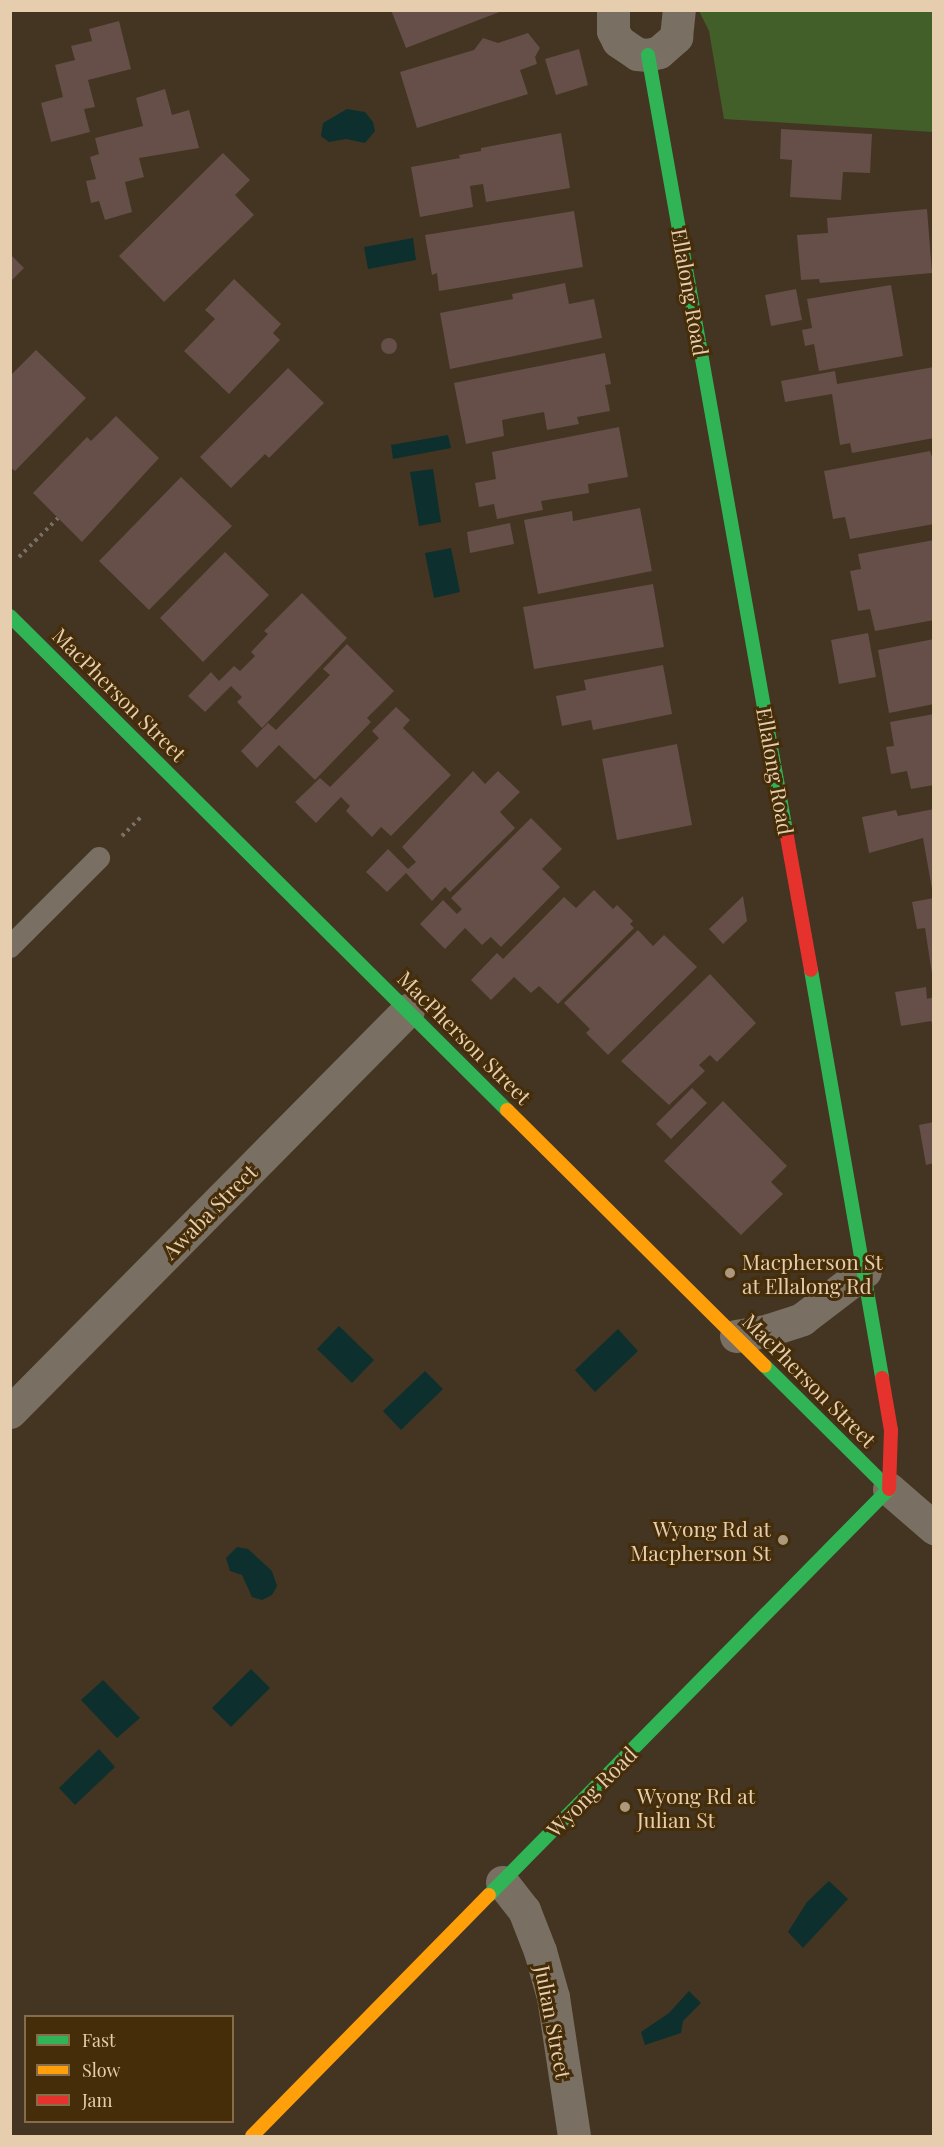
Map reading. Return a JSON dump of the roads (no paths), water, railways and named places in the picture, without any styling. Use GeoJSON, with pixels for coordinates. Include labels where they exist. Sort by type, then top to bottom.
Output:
{"type":"FeatureCollection","features":[{"type":"Feature","properties":{"kind":"street"},"geometry":{"type":"LineString","coordinates":[[613,10],[613,31],[618,40],[637,54],[648,55],[659,52],[676,37],[679,10]]}},
{"type":"Feature","properties":{"kind":"street","name":"Ellalong Road"},"geometry":{"type":"LineString","coordinates":[[648,55],[865,1271],[891,1430],[889,1489]]}},
{"type":"Feature","properties":{"kind":"street","name":"MacPherson Street"},"geometry":{"type":"LineString","coordinates":[[10,616],[889,1489]]}},
{"type":"Feature","properties":{"kind":"street","name":"Awaba Street"},"geometry":{"type":"LineString","coordinates":[[10,1412],[408,1010]]}},
{"type":"Feature","properties":{"kind":"street"},"geometry":{"type":"LineString","coordinates":[[736,1336],[769,1330],[802,1319],[865,1271]]}},
{"type":"Feature","properties":{"kind":"street"},"geometry":{"type":"LineString","coordinates":[[889,1489],[933,1528]]}},
{"type":"Feature","properties":{"kind":"street","name":"Wyong Road"},"geometry":{"type":"LineString","coordinates":[[252,2136],[889,1489]]}},
{"type":"Feature","properties":{"kind":"street","name":"Julian Street"},"geometry":{"type":"LineString","coordinates":[[502,1882],[524,1910],[540,1951],[553,1997],[574,2136]]}},
{"type":"Feature","properties":{"kind":"lane"},"geometry":{"type":"LineString","coordinates":[[10,947],[99,858]]}},
{"type":"Feature","properties":{"kind":"water"},"geometry":{"type":"Polygon","coordinates":[[[347,109],[365,112],[373,122],[375,131],[365,143],[346,139],[329,142],[321,136],[323,123],[347,109]]]}},
{"type":"Feature","properties":{"kind":"water"},"geometry":{"type":"Polygon","coordinates":[[[413,238],[416,260],[368,269],[364,247],[413,238]]]}},
{"type":"Feature","properties":{"kind":"water"},"geometry":{"type":"Polygon","coordinates":[[[448,435],[451,448],[393,459],[391,445],[448,435]]]}},
{"type":"Feature","properties":{"kind":"water"},"geometry":{"type":"Polygon","coordinates":[[[433,469],[441,522],[419,526],[410,472],[433,469]]]}},
{"type":"Feature","properties":{"kind":"water"},"geometry":{"type":"Polygon","coordinates":[[[451,548],[460,592],[434,598],[425,553],[451,548]]]}},
{"type":"Feature","properties":{"kind":"water"},"geometry":{"type":"Polygon","coordinates":[[[339,1326],[374,1360],[352,1383],[317,1349],[339,1326]]]}},
{"type":"Feature","properties":{"kind":"water"},"geometry":{"type":"Polygon","coordinates":[[[618,1329],[638,1351],[595,1392],[575,1370],[618,1329]]]}},
{"type":"Feature","properties":{"kind":"water"},"geometry":{"type":"Polygon","coordinates":[[[425,1371],[443,1389],[401,1430],[383,1411],[425,1371]]]}},
{"type":"Feature","properties":{"kind":"water"},"geometry":{"type":"Polygon","coordinates":[[[237,1547],[248,1549],[272,1571],[277,1586],[272,1595],[262,1600],[252,1597],[242,1575],[230,1571],[226,1558],[237,1547]]]}},
{"type":"Feature","properties":{"kind":"water"},"geometry":{"type":"Polygon","coordinates":[[[251,1669],[270,1688],[231,1727],[212,1708],[251,1669]]]}},
{"type":"Feature","properties":{"kind":"water"},"geometry":{"type":"Polygon","coordinates":[[[103,1680],[140,1718],[117,1738],[81,1700],[103,1680]]]}},
{"type":"Feature","properties":{"kind":"water"},"geometry":{"type":"Polygon","coordinates":[[[99,1749],[115,1767],[75,1805],[59,1788],[99,1749]]]}},
{"type":"Feature","properties":{"kind":"water"},"geometry":{"type":"Polygon","coordinates":[[[829,1881],[848,1899],[803,1948],[788,1932],[807,1902],[829,1881]]]}},
{"type":"Feature","properties":{"kind":"water"},"geometry":{"type":"Polygon","coordinates":[[[689,1991],[701,2003],[683,2021],[681,2033],[645,2045],[641,2032],[669,2013],[689,1991]]]}},
{"type":"Feature","properties":{"kind":"place","name":"Macpherson St at Ellalong Rd"},"geometry":{"type":"Point","coordinates":[730,1273]}},
{"type":"Feature","properties":{"kind":"place","name":"Wyong Rd at Macpherson St"},"geometry":{"type":"Point","coordinates":[783,1540]}},
{"type":"Feature","properties":{"kind":"place","name":"Wyong Rd at Julian St"},"geometry":{"type":"Point","coordinates":[625,1807]}}]}
